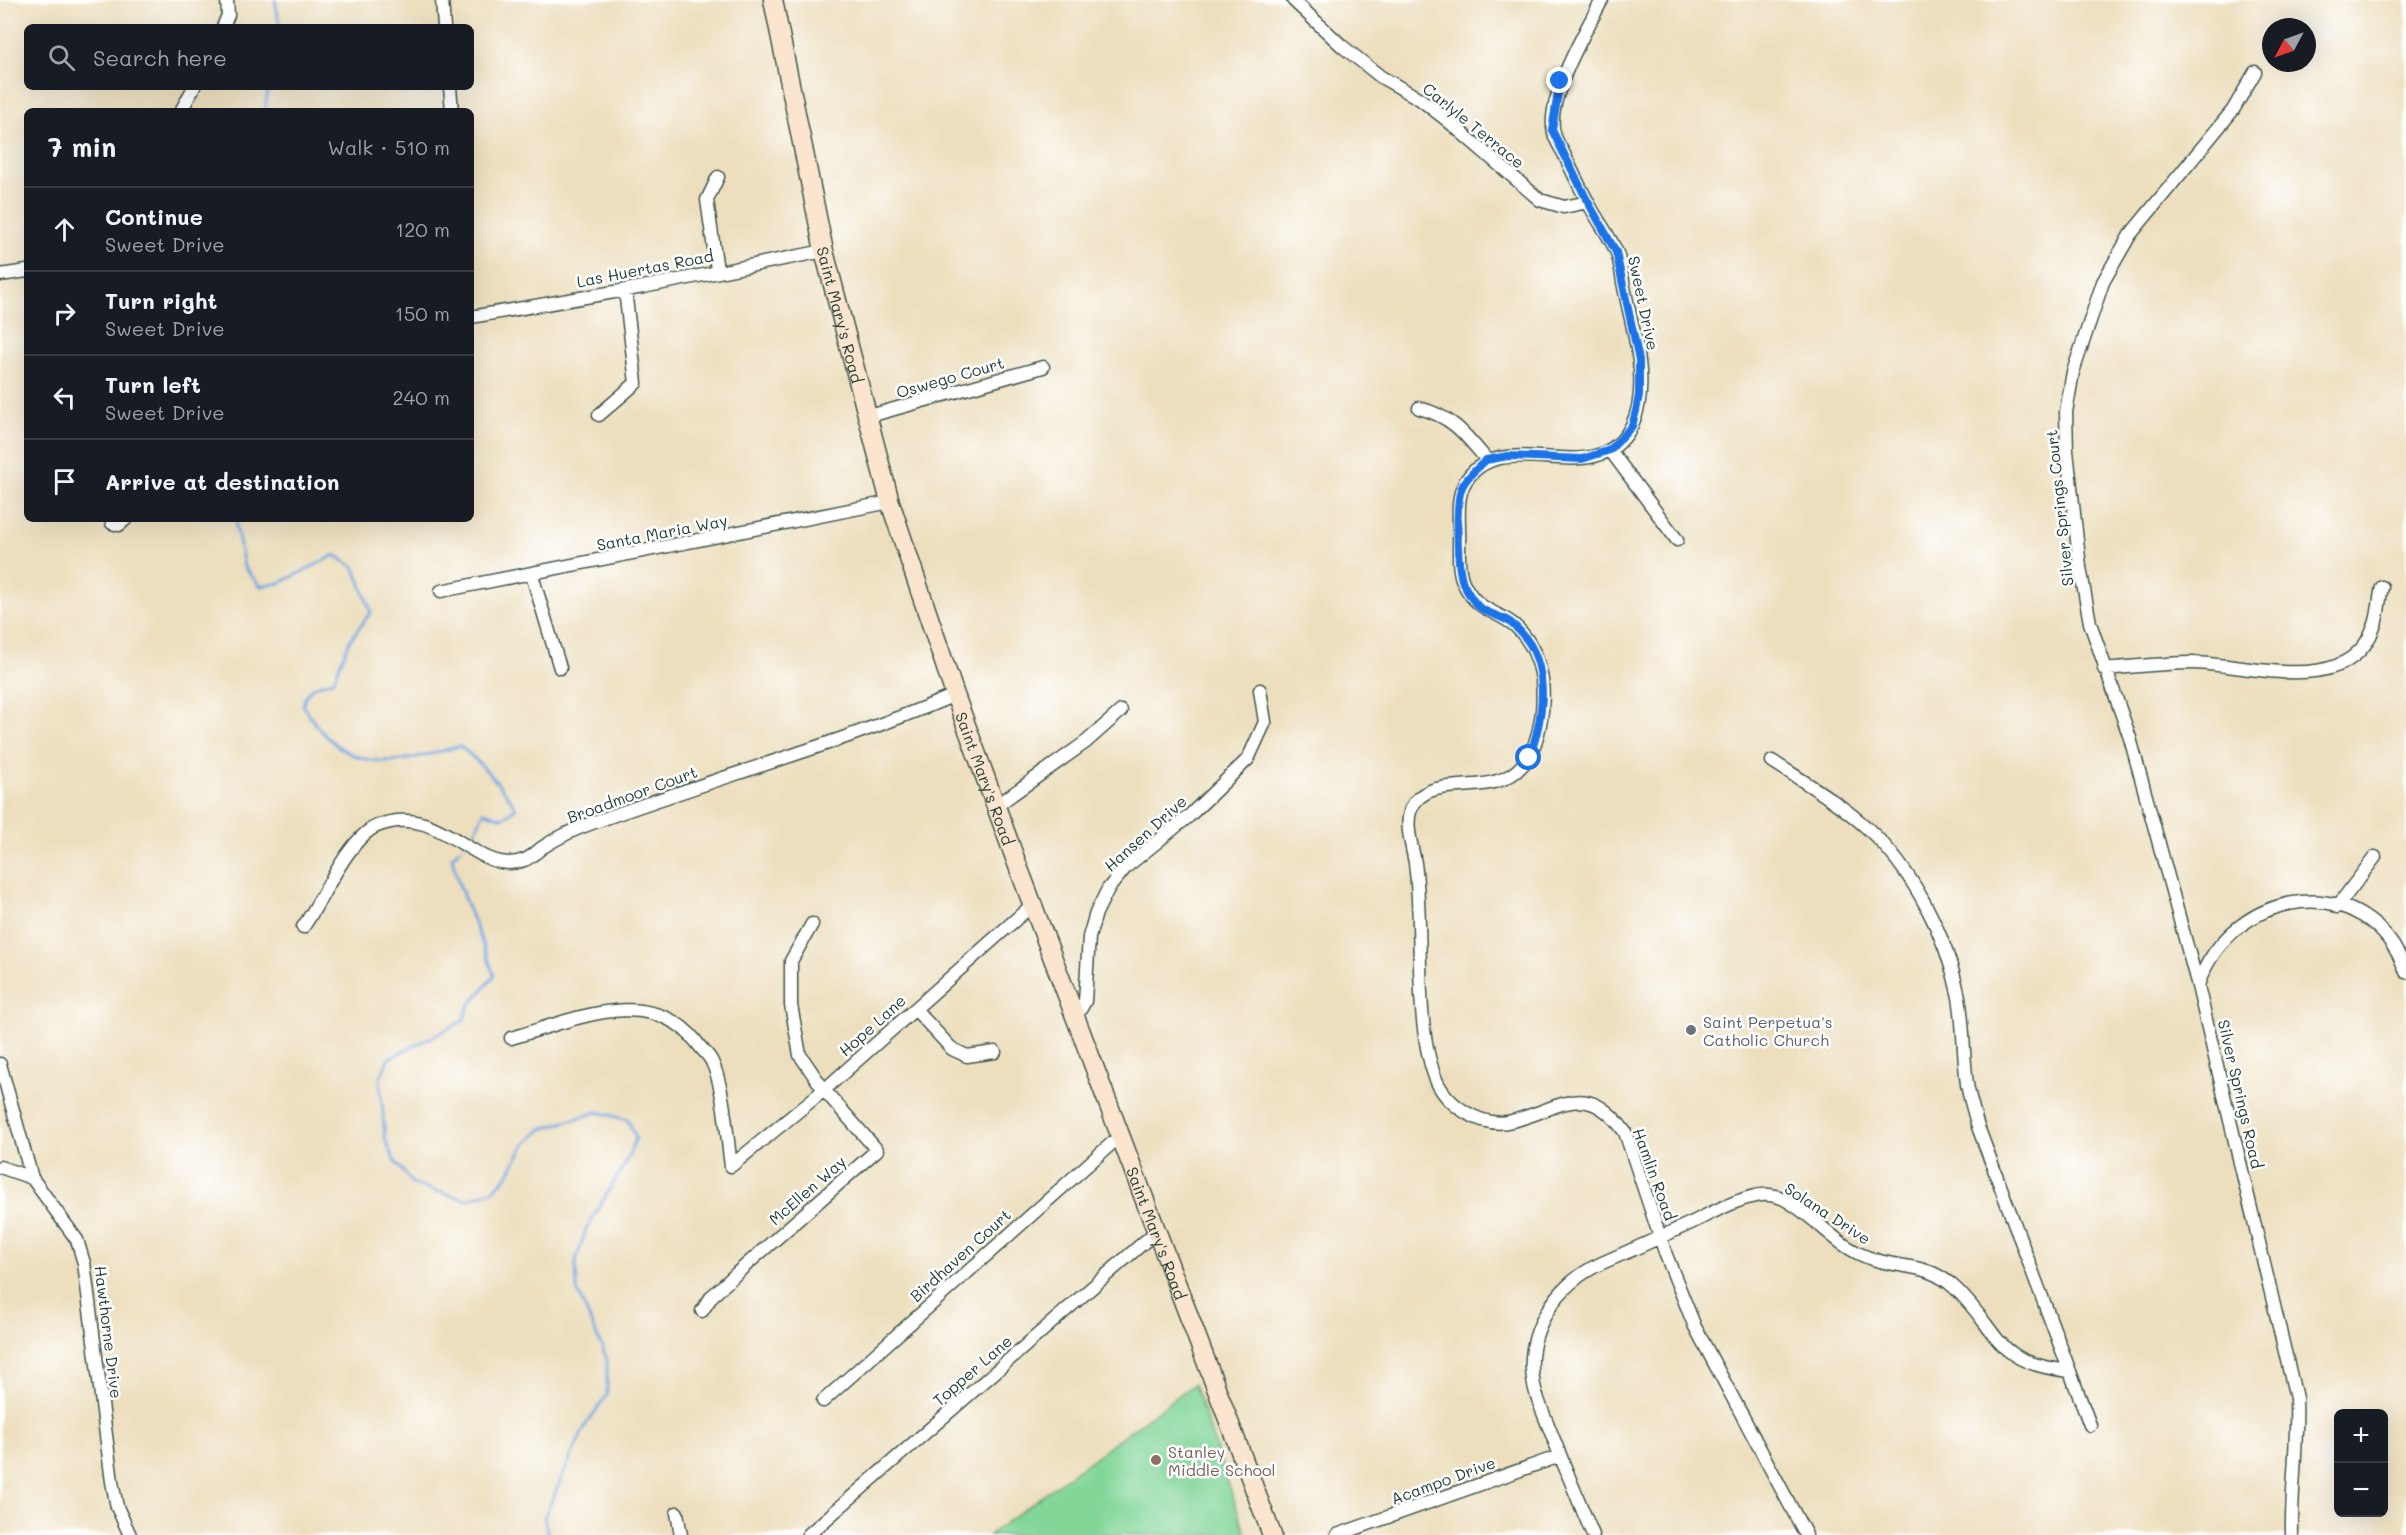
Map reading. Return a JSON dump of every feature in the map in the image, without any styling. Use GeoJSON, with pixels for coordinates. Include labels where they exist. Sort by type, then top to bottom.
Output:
{"type":"FeatureCollection","features":[{"type":"Feature","properties":{"kind":"street"},"geometry":{"type":"LineString","coordinates":[[224,24],[228,15],[227,0]]}},
{"type":"Feature","properties":{"kind":"street"},"geometry":{"type":"LineString","coordinates":[[442,0],[444,24]]}},
{"type":"Feature","properties":{"kind":"street","name":"Saint Mary's Road"},"geometry":{"type":"LineString","coordinates":[[773,0],[824,251],[890,502],[955,695],[1032,905],[1158,1230],[1272,1535]]}},
{"type":"Feature","properties":{"kind":"street","name":"Carlyle Terrace"},"geometry":{"type":"LineString","coordinates":[[1293,0],[1342,46],[1381,77],[1420,99],[1540,200],[1564,207],[1588,202]]}},
{"type":"Feature","properties":{"kind":"street","name":"Sweet Drive"},"geometry":{"type":"LineString","coordinates":[[1602,0],[1560,81],[1552,130],[1616,252],[1639,360],[1639,395],[1632,426],[1610,450]]}},
{"type":"Feature","properties":{"kind":"street","name":"Silver Springs Court"},"geometry":{"type":"LineString","coordinates":[[2104,669],[2090,623],[2080,567],[2067,451],[2066,412],[2073,372],[2086,327],[2103,282],[2130,235],[2233,110],[2255,72]]}},
{"type":"Feature","properties":{"kind":"street"},"geometry":{"type":"LineString","coordinates":[[183,108],[192,90]]}},
{"type":"Feature","properties":{"kind":"street"},"geometry":{"type":"LineString","coordinates":[[450,90],[452,108]]}},
{"type":"Feature","properties":{"kind":"street"},"geometry":{"type":"LineString","coordinates":[[717,270],[707,200],[718,177]]}},
{"type":"Feature","properties":{"kind":"street","name":"Las Huertas Road"},"geometry":{"type":"LineString","coordinates":[[474,314],[625,290],[717,270],[824,251]]}},
{"type":"Feature","properties":{"kind":"street"},"geometry":{"type":"LineString","coordinates":[[0,275],[24,271]]}},
{"type":"Feature","properties":{"kind":"street"},"geometry":{"type":"LineString","coordinates":[[599,415],[636,383],[625,290]]}},
{"type":"Feature","properties":{"kind":"street","name":"Oswego Court"},"geometry":{"type":"LineString","coordinates":[[866,417],[1043,367]]}},
{"type":"Feature","properties":{"kind":"street"},"geometry":{"type":"LineString","coordinates":[[1419,408],[1438,413],[1455,423],[1486,460],[1508,456],[1582,459],[1610,450],[1677,540]]}},
{"type":"Feature","properties":{"kind":"street","name":"Hamlin Road"},"geometry":{"type":"LineString","coordinates":[[1486,460],[1462,488],[1459,504],[1460,570],[1464,584],[1478,606],[1510,622],[1533,649],[1542,677],[1543,707],[1529,758],[1519,771],[1492,783],[1433,790],[1419,797],[1408,814],[1420,900],[1423,1018],[1436,1079],[1447,1097],[1461,1109],[1487,1120],[1512,1121],[1559,1103],[1592,1102],[1606,1111],[1625,1132],[1660,1237],[1695,1327],[1806,1535]]}},
{"type":"Feature","properties":{"kind":"street","name":"Santa Maria Way"},"geometry":{"type":"LineString","coordinates":[[441,591],[532,575],[890,502]]}},
{"type":"Feature","properties":{"kind":"street"},"geometry":{"type":"LineString","coordinates":[[532,575],[560,668]]}},
{"type":"Feature","properties":{"kind":"street"},"geometry":{"type":"LineString","coordinates":[[2104,669],[2192,663],[2303,674],[2324,670],[2342,663],[2366,642],[2374,627],[2382,586]]}},
{"type":"Feature","properties":{"kind":"street","name":"Silver Springs Road"},"geometry":{"type":"LineString","coordinates":[[2104,669],[2130,738],[2198,986],[2296,1398],[2298,1439],[2291,1494],[2292,1535]]}},
{"type":"Feature","properties":{"kind":"street","name":"Hansen Drive"},"geometry":{"type":"LineString","coordinates":[[1076,1017],[1085,1001],[1089,937],[1096,913],[1108,889],[1126,867],[1189,816],[1248,759],[1265,722],[1260,690]]}},
{"type":"Feature","properties":{"kind":"street","name":"Broadmoor Court"},"geometry":{"type":"LineString","coordinates":[[303,927],[318,906],[344,858],[373,827],[389,821],[407,820],[426,823],[445,832],[476,854],[505,862],[524,861],[544,846],[589,824],[740,774],[955,695]]}},
{"type":"Feature","properties":{"kind":"street"},"geometry":{"type":"LineString","coordinates":[[996,806],[1086,742],[1121,711]]}},
{"type":"Feature","properties":{"kind":"street"},"geometry":{"type":"LineString","coordinates":[[1772,761],[1867,828],[1904,871],[1927,908],[1939,935],[1958,996],[1965,1044],[1967,1084],[1977,1124],[2090,1425]]}},
{"type":"Feature","properties":{"kind":"street"},"geometry":{"type":"LineString","coordinates":[[2337,907],[2375,857]]}},
{"type":"Feature","properties":{"kind":"street"},"geometry":{"type":"LineString","coordinates":[[2198,986],[2206,964],[2217,946],[2237,927],[2262,911],[2287,903],[2304,902],[2360,913],[2398,950],[2406,972]]}},
{"type":"Feature","properties":{"kind":"street","name":"Hope Lane"},"geometry":{"type":"LineString","coordinates":[[511,1038],[611,1010],[634,1009],[673,1020],[690,1033],[712,1061],[731,1166],[824,1090],[1032,905]]}},
{"type":"Feature","properties":{"kind":"street"},"geometry":{"type":"LineString","coordinates":[[812,924],[791,961],[791,1005],[800,1055],[824,1090]]}},
{"type":"Feature","properties":{"kind":"street"},"geometry":{"type":"LineString","coordinates":[[915,1009],[952,1049],[967,1056],[995,1052]]}},
{"type":"Feature","properties":{"kind":"street"},"geometry":{"type":"LineString","coordinates":[[0,1064],[32,1178]]}},
{"type":"Feature","properties":{"kind":"street","name":"McEllen Way"},"geometry":{"type":"LineString","coordinates":[[702,1311],[712,1296],[877,1150],[824,1090]]}},
{"type":"Feature","properties":{"kind":"street","name":"Birdhaven Court"},"geometry":{"type":"LineString","coordinates":[[823,1401],[1120,1136]]}},
{"type":"Feature","properties":{"kind":"street"},"geometry":{"type":"LineString","coordinates":[[0,1167],[32,1178]]}},
{"type":"Feature","properties":{"kind":"street","name":"Hawthorne Drive"},"geometry":{"type":"LineString","coordinates":[[32,1178],[76,1239],[84,1263],[112,1482],[117,1507],[130,1535]]}},
{"type":"Feature","properties":{"kind":"street","name":"Solana Drive"},"geometry":{"type":"LineString","coordinates":[[1593,1535],[1560,1456],[1532,1378],[1534,1344],[1541,1323],[1555,1299],[1574,1280],[1598,1265],[1750,1197],[1767,1194],[1781,1198],[1842,1244],[1868,1258],[1924,1268],[1948,1282],[1962,1295],[2000,1345],[2018,1359],[2046,1369],[2070,1371]]}},
{"type":"Feature","properties":{"kind":"street","name":"Topper Lane"},"geometry":{"type":"LineString","coordinates":[[808,1535],[1158,1230]]}},
{"type":"Feature","properties":{"kind":"street","name":"Acampo Drive"},"geometry":{"type":"LineString","coordinates":[[1337,1535],[1560,1456]]}},
{"type":"Feature","properties":{"kind":"street"},"geometry":{"type":"LineString","coordinates":[[677,1513],[681,1535]]}},
{"type":"Feature","properties":{"kind":"green space","name":"Stanley Middle School"},"geometry":{"type":"Polygon","coordinates":[[[1194,1384],[1246,1535],[989,1535],[1194,1384]]]}},
{"type":"Feature","properties":{"kind":"waterway"},"geometry":{"type":"LineString","coordinates":[[275,0],[279,24]]}},
{"type":"Feature","properties":{"kind":"waterway"},"geometry":{"type":"LineString","coordinates":[[265,108],[268,90]]}},
{"type":"Feature","properties":{"kind":"waterway"},"geometry":{"type":"LineString","coordinates":[[237,522],[244,567],[260,586],[280,583],[335,555],[355,568],[371,612],[350,640],[333,681],[309,691],[303,706],[319,729],[336,745],[353,755],[371,760],[391,761],[412,758],[460,746],[491,775],[516,808],[503,818],[484,812],[474,834],[465,843]]}},
{"type":"Feature","properties":{"kind":"waterway"},"geometry":{"type":"LineString","coordinates":[[461,848],[452,857],[494,976],[469,1006],[463,1021],[388,1059],[380,1079],[385,1139],[394,1160],[413,1184],[467,1200],[494,1190],[508,1175],[525,1144],[542,1129],[598,1112],[628,1120],[636,1138],[626,1162],[586,1229],[576,1261],[577,1290],[607,1359],[607,1395],[585,1426],[544,1517],[548,1535]]}},
{"type":"Feature","properties":{"kind":"place","name":"Saint Perpetua's Catholic Church"},"geometry":{"type":"Point","coordinates":[1691,1030]}},
{"type":"Feature","properties":{"kind":"place","name":"Stanley Middle School"},"geometry":{"type":"Point","coordinates":[1156,1460]}},
{"type":"Feature","properties":{"kind":"route"},"geometry":{"type":"LineString","coordinates":[[1529,758],[1543,707],[1542,677],[1533,649],[1524,636],[1510,622],[1478,606],[1464,584],[1460,570],[1459,504],[1462,488],[1470,475],[1486,460],[1508,456],[1582,459],[1610,450],[1632,426],[1639,395],[1639,360],[1616,252],[1552,130],[1560,81]]}}]}
